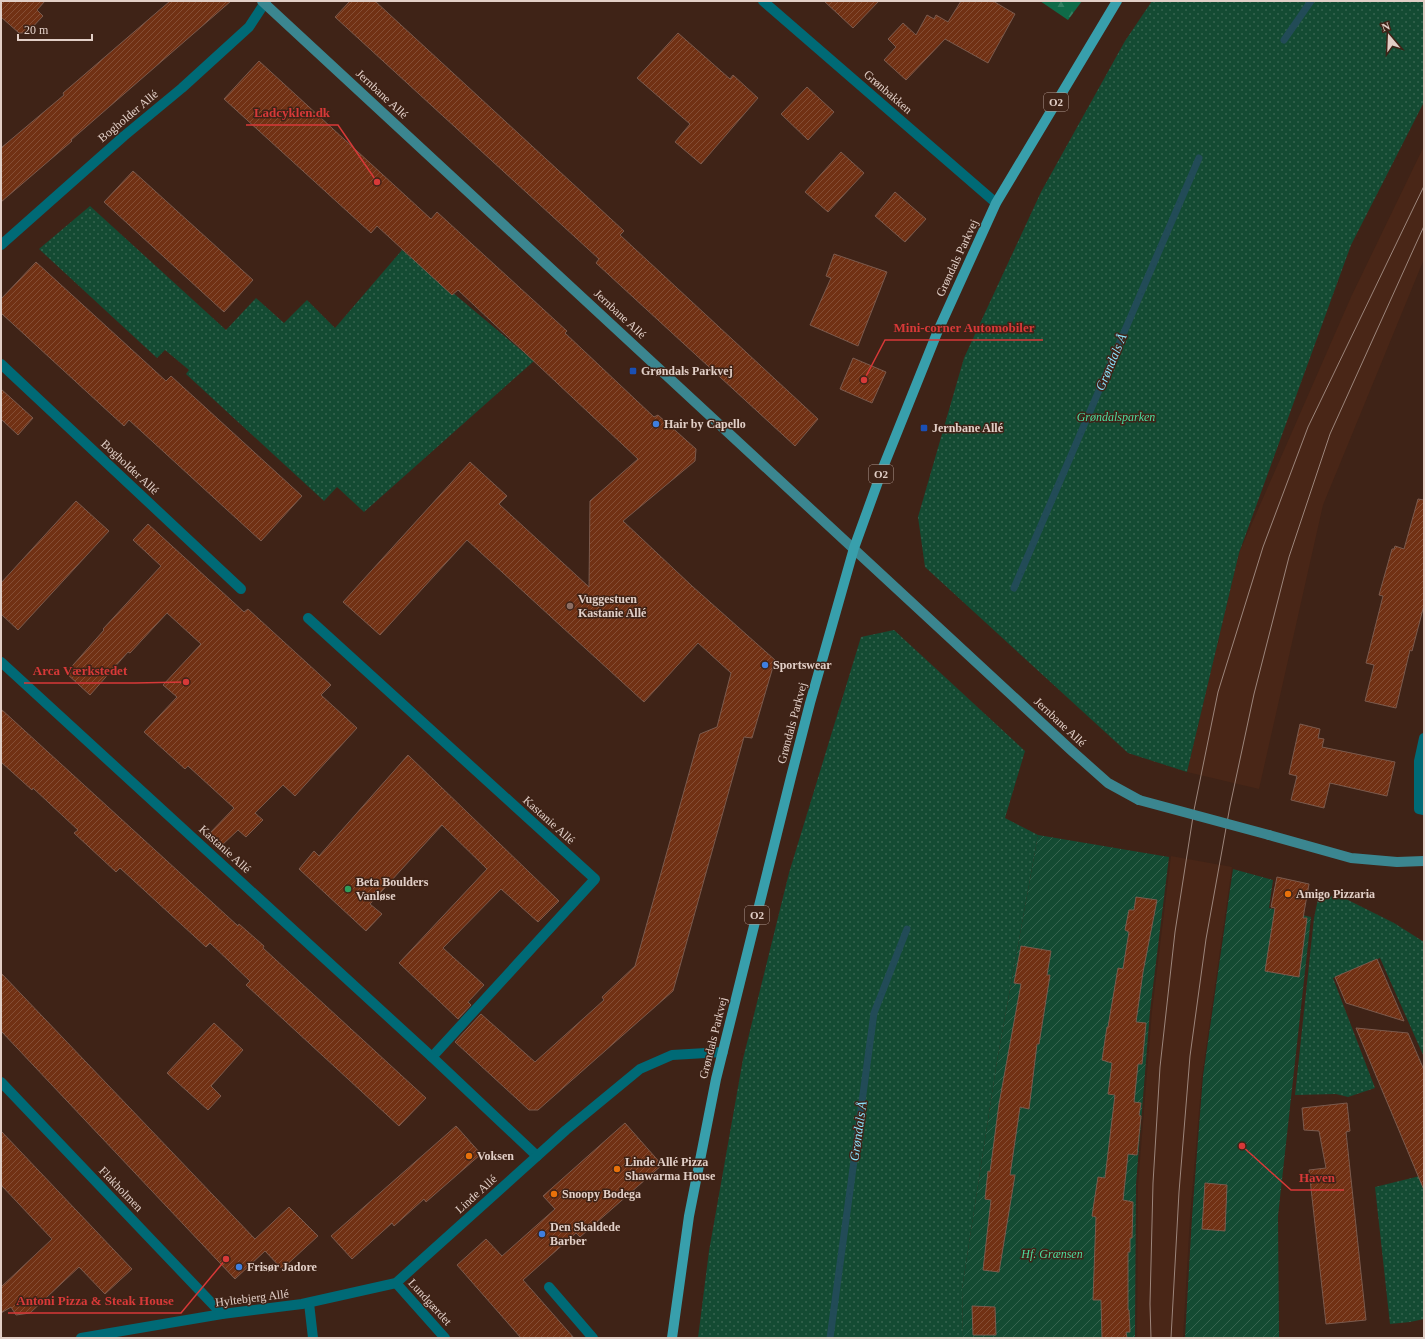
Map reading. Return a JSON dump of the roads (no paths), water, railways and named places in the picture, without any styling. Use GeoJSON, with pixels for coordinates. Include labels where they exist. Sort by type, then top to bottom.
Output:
{"type":"FeatureCollection","features":[{"type":"Feature","properties":{"kind":"main road","name":"Grøndals Parkvej"},"geometry":{"type":"LineString","coordinates":[[672,1338],[689,1216],[715,1086],[810,703],[854,548],[884,465],[937,333],[996,203],[1118,1]]}},
{"type":"Feature","properties":{"kind":"street","name":"Grønbakken"},"geometry":{"type":"LineString","coordinates":[[763,1],[996,203]]}},
{"type":"Feature","properties":{"kind":"street","name":"Bogholder Allé"},"geometry":{"type":"LineString","coordinates":[[1,245],[124,136],[182,88],[249,27],[264,2]]}},
{"type":"Feature","properties":{"kind":"street","name":"Jernbane Allé"},"geometry":{"type":"LineString","coordinates":[[264,2],[1108,783],[1139,800],[1351,858],[1372,861],[1424,862]]}},
{"type":"Feature","properties":{"kind":"street","name":"Bogholder Allé"},"geometry":{"type":"LineString","coordinates":[[1,364],[241,589]]}},
{"type":"Feature","properties":{"kind":"street","name":"Kastanie Allé"},"geometry":{"type":"LineString","coordinates":[[308,618],[595,879],[432,1056]]}},
{"type":"Feature","properties":{"kind":"street","name":"Kastanie Allé"},"geometry":{"type":"LineString","coordinates":[[1,662],[432,1056],[537,1156]]}},
{"type":"Feature","properties":{"kind":"street"},"geometry":{"type":"LineString","coordinates":[[1421,810],[1419,761],[1424,738]]}},
{"type":"Feature","properties":{"kind":"street","name":"Linde Allé"},"geometry":{"type":"LineString","coordinates":[[309,1303],[396,1283],[566,1130],[640,1068],[672,1055],[723,1052]]}},
{"type":"Feature","properties":{"kind":"street","name":"Flakholmen"},"geometry":{"type":"LineString","coordinates":[[1,1082],[222,1314]]}},
{"type":"Feature","properties":{"kind":"street","name":"Lundgærdet"},"geometry":{"type":"LineString","coordinates":[[396,1283],[445,1338]]}},
{"type":"Feature","properties":{"kind":"street"},"geometry":{"type":"LineString","coordinates":[[549,1288],[593,1338]]}},
{"type":"Feature","properties":{"kind":"street"},"geometry":{"type":"LineString","coordinates":[[309,1303],[313,1338]]}},
{"type":"Feature","properties":{"kind":"street","name":"Hyltebjerg Allé"},"geometry":{"type":"LineString","coordinates":[[81,1338],[222,1314],[309,1303]]}},
{"type":"Feature","properties":{"kind":"waterway","name":"Grøndals Å"},"geometry":{"type":"LineString","coordinates":[[1284,40],[1311,1]]}},
{"type":"Feature","properties":{"kind":"waterway","name":"Grøndals Å"},"geometry":{"type":"LineString","coordinates":[[1014,588],[1199,158]]}},
{"type":"Feature","properties":{"kind":"waterway","name":"Grøndals Å"},"geometry":{"type":"LineString","coordinates":[[830,1338],[874,1013],[907,929]]}},
{"type":"Feature","properties":{"kind":"tram line"},"geometry":{"type":"LineString","coordinates":[[1151,1338],[1150,1304],[1153,1183],[1160,1067],[1175,932],[1194,810],[1218,692],[1263,547],[1308,427],[1424,186]]}},
{"type":"Feature","properties":{"kind":"tram line"},"geometry":{"type":"LineString","coordinates":[[1171,1338],[1179,1192],[1190,1056],[1206,939],[1230,806],[1254,694],[1289,557],[1330,434],[1424,226]]}},
{"type":"Feature","properties":{"kind":"place","name":"Ladcyklen.dk"},"geometry":{"type":"Point","coordinates":[377,182]}},
{"type":"Feature","properties":{"kind":"place","name":"Grøndals Parkvej"},"geometry":{"type":"Point","coordinates":[633,371]}},
{"type":"Feature","properties":{"kind":"place","name":"Mini-corner Automobiler"},"geometry":{"type":"Point","coordinates":[864,380]}},
{"type":"Feature","properties":{"kind":"place","name":"Hair by Capello"},"geometry":{"type":"Point","coordinates":[656,424]}},
{"type":"Feature","properties":{"kind":"place","name":"Jernbane Allé"},"geometry":{"type":"Point","coordinates":[924,428]}},
{"type":"Feature","properties":{"kind":"place","name":"Vuggestuen Kastanie Allé"},"geometry":{"type":"Point","coordinates":[570,606]}},
{"type":"Feature","properties":{"kind":"place","name":"Sportswear"},"geometry":{"type":"Point","coordinates":[765,665]}},
{"type":"Feature","properties":{"kind":"place","name":"Arca Værkstedet"},"geometry":{"type":"Point","coordinates":[186,682]}},
{"type":"Feature","properties":{"kind":"place","name":"Beta Boulders Vanløse"},"geometry":{"type":"Point","coordinates":[348,889]}},
{"type":"Feature","properties":{"kind":"place","name":"Amigo Pizzaria"},"geometry":{"type":"Point","coordinates":[1288,894]}},
{"type":"Feature","properties":{"kind":"place","name":"Haven"},"geometry":{"type":"Point","coordinates":[1242,1146]}},
{"type":"Feature","properties":{"kind":"place","name":"Voksen"},"geometry":{"type":"Point","coordinates":[469,1156]}},
{"type":"Feature","properties":{"kind":"place","name":"Linde Allé Pizza Shawarma House"},"geometry":{"type":"Point","coordinates":[617,1169]}},
{"type":"Feature","properties":{"kind":"place","name":"Snoopy Bodega"},"geometry":{"type":"Point","coordinates":[554,1194]}},
{"type":"Feature","properties":{"kind":"place","name":"Den Skaldede Barber"},"geometry":{"type":"Point","coordinates":[542,1234]}},
{"type":"Feature","properties":{"kind":"place","name":"Antoni Pizza & Steak House"},"geometry":{"type":"Point","coordinates":[226,1259]}},
{"type":"Feature","properties":{"kind":"place","name":"Frisør Jadore"},"geometry":{"type":"Point","coordinates":[239,1267]}},
{"type":"Feature","properties":{"kind":"park label","name":"Grøndalsparken"},"geometry":{"type":"Point","coordinates":[1116,417]}},
{"type":"Feature","properties":{"kind":"park label","name":"Hf. Grænsen"},"geometry":{"type":"Point","coordinates":[1052,1254]}}]}
